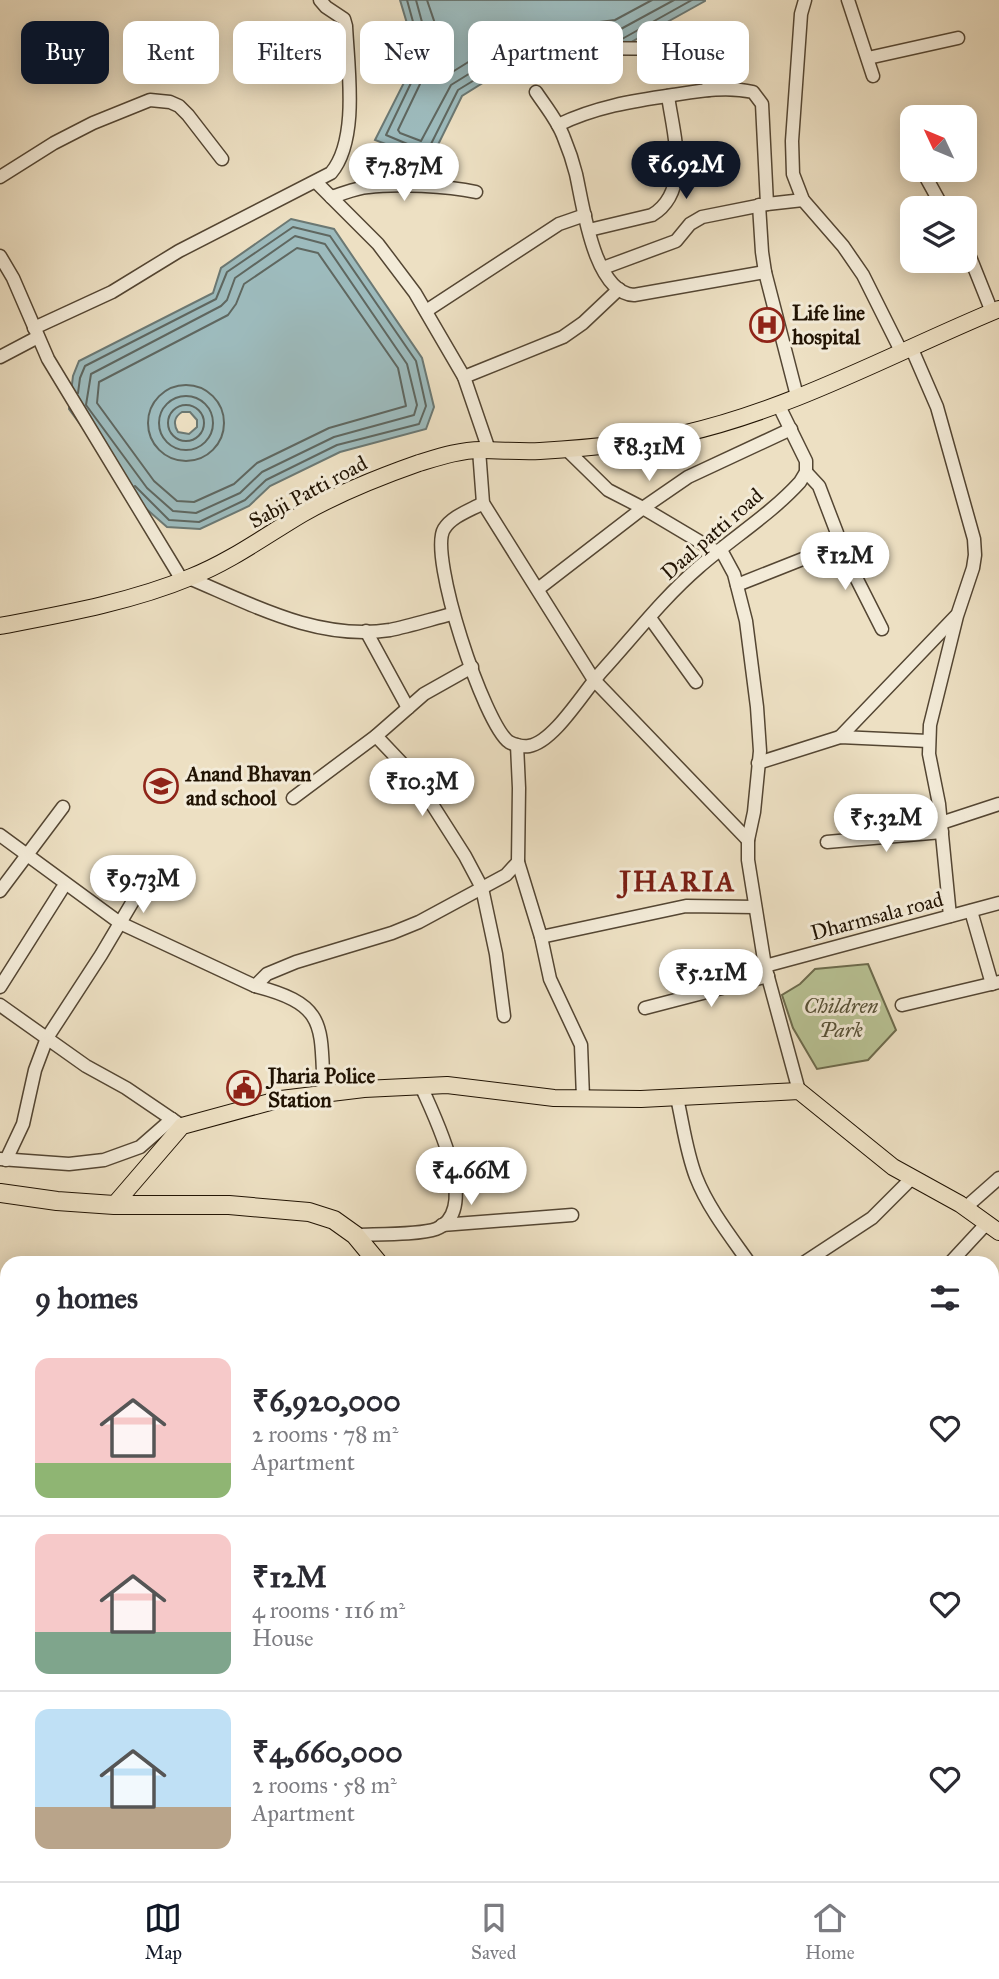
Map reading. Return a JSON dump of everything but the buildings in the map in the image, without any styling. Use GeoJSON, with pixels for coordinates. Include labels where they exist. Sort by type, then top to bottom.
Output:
{"type":"FeatureCollection","features":[{"type":"Feature","properties":{"kind":"highway"},"geometry":{"type":"LineString","coordinates":[[0,1192],[57,1201],[114,1205],[229,1205],[309,1212],[334,1220],[355,1235],[372,1256]]}},
{"type":"Feature","properties":{"kind":"main road","name":"Sabji Patti road"},"geometry":{"type":"LineString","coordinates":[[0,626],[98,605],[186,579],[264,540],[301,515],[380,477],[451,454],[484,450],[566,449],[613,445],[681,434],[778,404],[995,310]]}},
{"type":"Feature","properties":{"kind":"main road"},"geometry":{"type":"LineString","coordinates":[[114,1205],[177,1123],[281,1099],[324,1093],[447,1085],[554,1098],[677,1098],[799,1090],[893,1167],[965,1208],[993,1228]]}},
{"type":"Feature","properties":{"kind":"street"},"geometry":{"type":"LineString","coordinates":[[0,357],[36,333],[112,292],[179,251],[331,173],[343,153],[349,102],[344,19],[326,8],[320,0]]}},
{"type":"Feature","properties":{"kind":"street"},"geometry":{"type":"LineString","coordinates":[[805,0],[801,7],[792,141],[793,174],[803,200],[843,246],[863,275],[937,407],[974,539],[973,568],[957,615],[928,741],[950,916]]}},
{"type":"Feature","properties":{"kind":"street"},"geometry":{"type":"LineString","coordinates":[[848,0],[873,76]]}},
{"type":"Feature","properties":{"kind":"street"},"geometry":{"type":"LineString","coordinates":[[868,58],[958,38]]}},
{"type":"Feature","properties":{"kind":"street"},"geometry":{"type":"LineString","coordinates":[[623,49],[703,50],[709,58],[708,90]]}},
{"type":"Feature","properties":{"kind":"street"},"geometry":{"type":"LineString","coordinates":[[558,125],[583,113],[610,105],[708,90],[745,90],[758,97],[762,104],[762,252],[797,396]]}},
{"type":"Feature","properties":{"kind":"street"},"geometry":{"type":"LineString","coordinates":[[536,92],[558,125],[575,169],[589,230],[603,268],[626,295],[765,272]]}},
{"type":"Feature","properties":{"kind":"street"},"geometry":{"type":"LineString","coordinates":[[589,230],[652,215],[672,193],[677,177],[677,164],[668,96]]}},
{"type":"Feature","properties":{"kind":"street"},"geometry":{"type":"LineString","coordinates":[[0,177],[22,161],[74,133],[150,100],[170,102],[178,106],[222,159]]}},
{"type":"Feature","properties":{"kind":"street"},"geometry":{"type":"LineString","coordinates":[[316,182],[378,244],[404,276],[464,377],[484,450],[483,503],[594,680],[748,840]]}},
{"type":"Feature","properties":{"kind":"street"},"geometry":{"type":"LineString","coordinates":[[331,197],[378,186],[455,187],[476,192]]}},
{"type":"Feature","properties":{"kind":"street"},"geometry":{"type":"LineString","coordinates":[[603,268],[676,241],[694,220],[763,205],[803,200]]}},
{"type":"Feature","properties":{"kind":"street"},"geometry":{"type":"LineString","coordinates":[[426,311],[559,223],[585,215]]}},
{"type":"Feature","properties":{"kind":"street"},"geometry":{"type":"LineString","coordinates":[[0,256],[13,278],[48,359],[186,579],[310,626],[338,631],[390,630],[452,614]]}},
{"type":"Feature","properties":{"kind":"street"},"geometry":{"type":"LineString","coordinates":[[977,271],[995,310]]}},
{"type":"Feature","properties":{"kind":"street"},"geometry":{"type":"LineString","coordinates":[[464,377],[563,337],[583,323],[619,289]]}},
{"type":"Feature","properties":{"kind":"street"},"geometry":{"type":"LineString","coordinates":[[778,404],[801,448],[806,472],[819,486],[837,533],[837,540],[882,629]]}},
{"type":"Feature","properties":{"kind":"street"},"geometry":{"type":"LineString","coordinates":[[538,589],[643,508],[702,469],[791,429]]}},
{"type":"Feature","properties":{"kind":"street"},"geometry":{"type":"LineString","coordinates":[[566,449],[608,490],[719,551],[737,585],[751,653],[757,707],[758,763],[748,860],[767,971],[799,1090]]}},
{"type":"Feature","properties":{"kind":"street","name":"Daal patti road"},"geometry":{"type":"LineString","coordinates":[[517,745],[528,747],[543,741],[594,680],[686,579],[792,491],[806,472]]}},
{"type":"Feature","properties":{"kind":"street"},"geometry":{"type":"LineString","coordinates":[[483,503],[451,520],[443,530],[440,543],[452,614],[472,667],[494,722],[508,741],[517,745],[518,862],[541,937],[550,979],[581,1045],[583,1098]]}},
{"type":"Feature","properties":{"kind":"street"},"geometry":{"type":"LineString","coordinates":[[737,585],[828,549],[837,540]]}},
{"type":"Feature","properties":{"kind":"street"},"geometry":{"type":"LineString","coordinates":[[841,737],[957,615]]}},
{"type":"Feature","properties":{"kind":"street"},"geometry":{"type":"LineString","coordinates":[[650,618],[696,682]]}},
{"type":"Feature","properties":{"kind":"street"},"geometry":{"type":"LineString","coordinates":[[366,631],[408,708]]}},
{"type":"Feature","properties":{"kind":"street"},"geometry":{"type":"LineString","coordinates":[[293,798],[376,736],[424,694],[472,667]]}},
{"type":"Feature","properties":{"kind":"street"},"geometry":{"type":"LineString","coordinates":[[376,736],[414,776],[482,888],[496,954],[504,1016]]}},
{"type":"Feature","properties":{"kind":"street"},"geometry":{"type":"LineString","coordinates":[[758,763],[841,737],[928,741]]}},
{"type":"Feature","properties":{"kind":"street"},"geometry":{"type":"LineString","coordinates":[[827,842],[941,828],[999,804]]}},
{"type":"Feature","properties":{"kind":"street"},"geometry":{"type":"LineString","coordinates":[[0,891],[63,807]]}},
{"type":"Feature","properties":{"kind":"street"},"geometry":{"type":"LineString","coordinates":[[0,835],[120,923],[255,986],[284,993],[306,1007],[320,1027],[324,1093]]}},
{"type":"Feature","properties":{"kind":"street"},"geometry":{"type":"LineString","coordinates":[[255,986],[267,974],[296,962],[410,926],[506,875],[518,862]]}},
{"type":"Feature","properties":{"kind":"street"},"geometry":{"type":"LineString","coordinates":[[0,988],[62,889]]}},
{"type":"Feature","properties":{"kind":"street"},"geometry":{"type":"LineString","coordinates":[[0,1005],[47,1038],[86,1066],[126,1088],[177,1123],[140,1147],[104,1160],[69,1164],[3,1160],[23,1124],[35,1070],[47,1038],[139,891]]}},
{"type":"Feature","properties":{"kind":"street","name":"Dharmsala road"},"geometry":{"type":"LineString","coordinates":[[645,1008],[999,903]]}},
{"type":"Feature","properties":{"kind":"street"},"geometry":{"type":"LineString","coordinates":[[541,937],[686,906],[755,907]]}},
{"type":"Feature","properties":{"kind":"street"},"geometry":{"type":"LineString","coordinates":[[902,1005],[996,983],[971,911]]}},
{"type":"Feature","properties":{"kind":"street"},"geometry":{"type":"LineString","coordinates":[[421,1086],[448,1148],[453,1174],[454,1207],[442,1225]]}},
{"type":"Feature","properties":{"kind":"street"},"geometry":{"type":"LineString","coordinates":[[677,1098],[688,1152],[697,1180],[745,1256]]}},
{"type":"Feature","properties":{"kind":"street"},"geometry":{"type":"LineString","coordinates":[[814,1256],[872,1219],[912,1178]]}},
{"type":"Feature","properties":{"kind":"street"},"geometry":{"type":"LineString","coordinates":[[965,1208],[999,1178]]}},
{"type":"Feature","properties":{"kind":"street"},"geometry":{"type":"LineString","coordinates":[[355,1235],[572,1215]]}},
{"type":"Feature","properties":{"kind":"street"},"geometry":{"type":"LineString","coordinates":[[959,1256],[993,1228]]}},
{"type":"Feature","properties":{"kind":"green space","name":"Children Park"},"geometry":{"type":"Polygon","coordinates":[[[868,964],[896,1030],[868,1060],[817,1069],[793,1028],[782,995],[800,984],[815,969],[868,964]]]}},
{"type":"Feature","properties":{"kind":"water"},"geometry":{"type":"Polygon","coordinates":[[[400,0],[705,0],[669,21],[637,21],[637,39],[623,46],[623,21],[468,21],[468,84],[481,84],[462,96],[430,161],[375,140],[403,84],[454,84],[454,21],[406,21],[400,0]]]}},
{"type":"Feature","properties":{"kind":"water"},"geometry":{"type":"Polygon","coordinates":[[[291,219],[334,229],[422,358],[434,407],[426,429],[340,452],[270,486],[249,506],[200,529],[167,527],[135,499],[69,409],[73,376],[79,361],[213,293],[221,268],[291,219]],[[182,412],[176,418],[178,432],[189,434],[197,427],[197,420],[190,412],[182,412]]]}},
{"type":"Feature","properties":{"kind":"place","name":"Life line hospital"},"geometry":{"type":"Point","coordinates":[767,325]}},
{"type":"Feature","properties":{"kind":"place","name":"Anand Bhavan and school"},"geometry":{"type":"Point","coordinates":[161,786]}},
{"type":"Feature","properties":{"kind":"place","name":"Jharia Police Station"},"geometry":{"type":"Point","coordinates":[244,1088]}},
{"type":"Feature","properties":{"kind":"district","name":"JHARIA"},"geometry":{"type":"Point","coordinates":[678,881]}}]}
